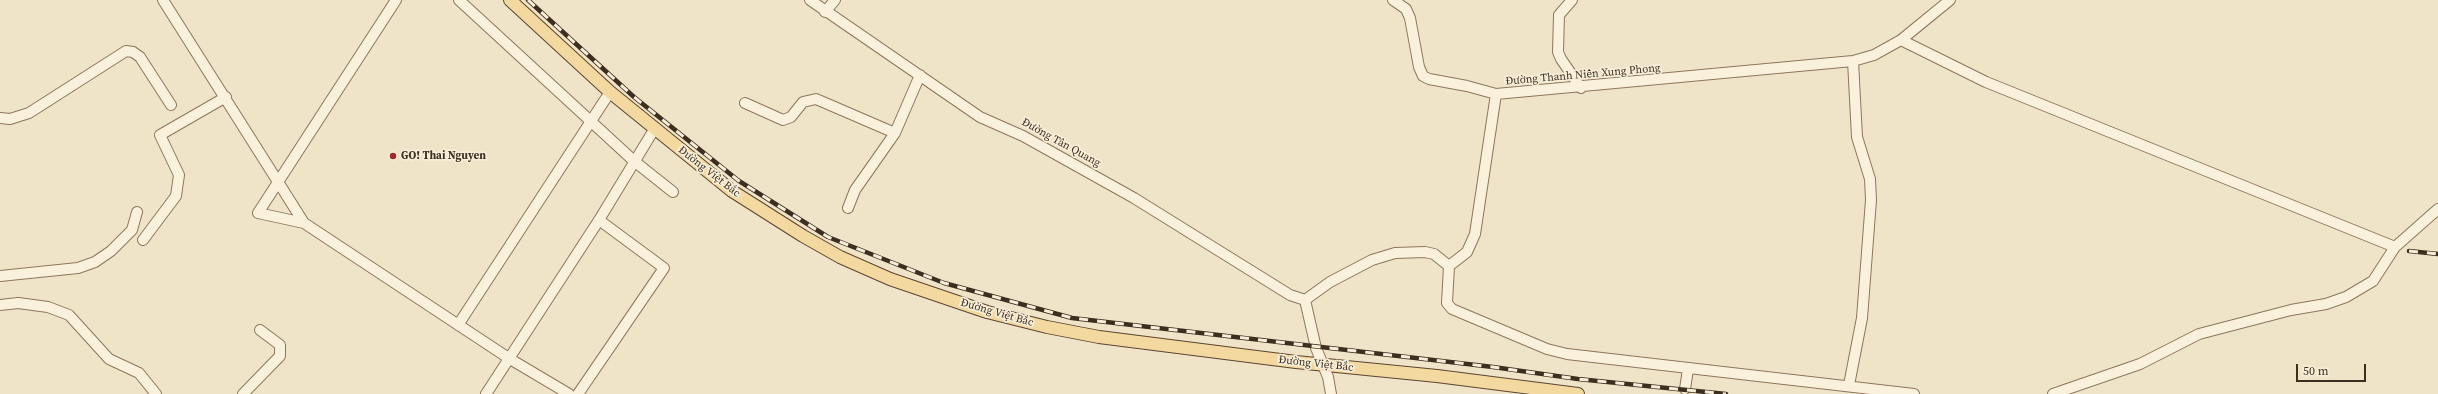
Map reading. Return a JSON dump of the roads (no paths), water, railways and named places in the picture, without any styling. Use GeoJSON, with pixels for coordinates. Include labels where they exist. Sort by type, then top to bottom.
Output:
{"type":"FeatureCollection","features":[{"type":"Feature","properties":{"kind":"main road","name":"Đường Việt Bắc"},"geometry":{"type":"LineString","coordinates":[[510,0],[610,92],[655,128],[702,169],[732,191],[802,236],[840,257],[934,294],[987,312],[1047,327],[1091,335],[1578,394]]}},
{"type":"Feature","properties":{"kind":"street"},"geometry":{"type":"LineString","coordinates":[[163,0],[226,97],[304,223]]}},
{"type":"Feature","properties":{"kind":"street"},"geometry":{"type":"LineString","coordinates":[[396,0],[277,181],[258,213],[304,223],[510,360],[569,394]]}},
{"type":"Feature","properties":{"kind":"street"},"geometry":{"type":"LineString","coordinates":[[458,0],[591,120],[634,161],[673,192]]}},
{"type":"Feature","properties":{"kind":"street","name":"Đường Tân Quang"},"geometry":{"type":"LineString","coordinates":[[810,0],[825,12],[980,117],[1016,132],[1128,194],[1290,295],[1305,300]]}},
{"type":"Feature","properties":{"kind":"street"},"geometry":{"type":"LineString","coordinates":[[825,12],[835,0]]}},
{"type":"Feature","properties":{"kind":"street"},"geometry":{"type":"LineString","coordinates":[[1393,0],[1406,9],[1410,18],[1418,67],[1423,76],[1429,80],[1467,86],[1496,94]]}},
{"type":"Feature","properties":{"kind":"street"},"geometry":{"type":"LineString","coordinates":[[1572,0],[1559,15],[1558,52],[1560,59],[1581,88]]}},
{"type":"Feature","properties":{"kind":"street","name":"Đường Thanh Niên Xung Phong"},"geometry":{"type":"LineString","coordinates":[[1449,266],[1467,252],[1475,234],[1496,94],[1581,88],[1853,62],[1874,55],[1900,40],[1950,0]]}},
{"type":"Feature","properties":{"kind":"street"},"geometry":{"type":"LineString","coordinates":[[1900,40],[1986,82],[2395,247]]}},
{"type":"Feature","properties":{"kind":"street"},"geometry":{"type":"LineString","coordinates":[[0,118],[10,119],[29,113],[126,51],[133,52],[140,57],[171,105]]}},
{"type":"Feature","properties":{"kind":"street"},"geometry":{"type":"LineString","coordinates":[[1849,385],[1862,318],[1871,200],[1870,179],[1857,137],[1853,62]]}},
{"type":"Feature","properties":{"kind":"street"},"geometry":{"type":"LineString","coordinates":[[848,208],[855,190],[895,133],[920,76]]}},
{"type":"Feature","properties":{"kind":"street"},"geometry":{"type":"LineString","coordinates":[[458,325],[610,92]]}},
{"type":"Feature","properties":{"kind":"street"},"geometry":{"type":"LineString","coordinates":[[143,240],[176,196],[179,175],[160,135],[226,97]]}},
{"type":"Feature","properties":{"kind":"street"},"geometry":{"type":"LineString","coordinates":[[745,103],[783,120],[791,117],[803,102],[816,99],[895,133]]}},
{"type":"Feature","properties":{"kind":"street"},"geometry":{"type":"LineString","coordinates":[[486,394],[510,360],[599,220],[655,128]]}},
{"type":"Feature","properties":{"kind":"street"},"geometry":{"type":"LineString","coordinates":[[2053,394],[2140,364],[2200,334],[2291,310],[2326,304],[2346,297],[2373,281],[2395,247],[2438,209]]}},
{"type":"Feature","properties":{"kind":"street"},"geometry":{"type":"LineString","coordinates":[[0,276],[78,268],[95,262],[111,251],[132,230],[137,212]]}},
{"type":"Feature","properties":{"kind":"street"},"geometry":{"type":"LineString","coordinates":[[578,394],[664,268],[599,220]]}},
{"type":"Feature","properties":{"kind":"street"},"geometry":{"type":"LineString","coordinates":[[1331,394],[1323,364],[1316,348],[1305,300],[1330,282],[1372,260],[1395,253],[1434,254],[1449,266],[1447,303],[1452,309],[1547,349],[1560,353],[1688,369],[1849,385],[1914,394]]}},
{"type":"Feature","properties":{"kind":"street"},"geometry":{"type":"LineString","coordinates":[[0,305],[18,303],[48,307],[69,315],[110,359],[138,373],[146,390],[156,394]]}},
{"type":"Feature","properties":{"kind":"street"},"geometry":{"type":"LineString","coordinates":[[243,394],[280,356],[280,346],[260,330]]}},
{"type":"Feature","properties":{"kind":"street"},"geometry":{"type":"LineString","coordinates":[[1685,389],[1688,369]]}},
{"type":"Feature","properties":{"kind":"railway"},"geometry":{"type":"LineString","coordinates":[[528,0],[634,97],[739,181],[828,237],[944,283],[1072,318],[1493,367],[1578,379],[1726,394]]}},
{"type":"Feature","properties":{"kind":"railway"},"geometry":{"type":"LineString","coordinates":[[2409,251],[2438,254]]}},
{"type":"Feature","properties":{"kind":"place","name":"GO! Thai Nguyen"},"geometry":{"type":"Point","coordinates":[393,156]}}]}
